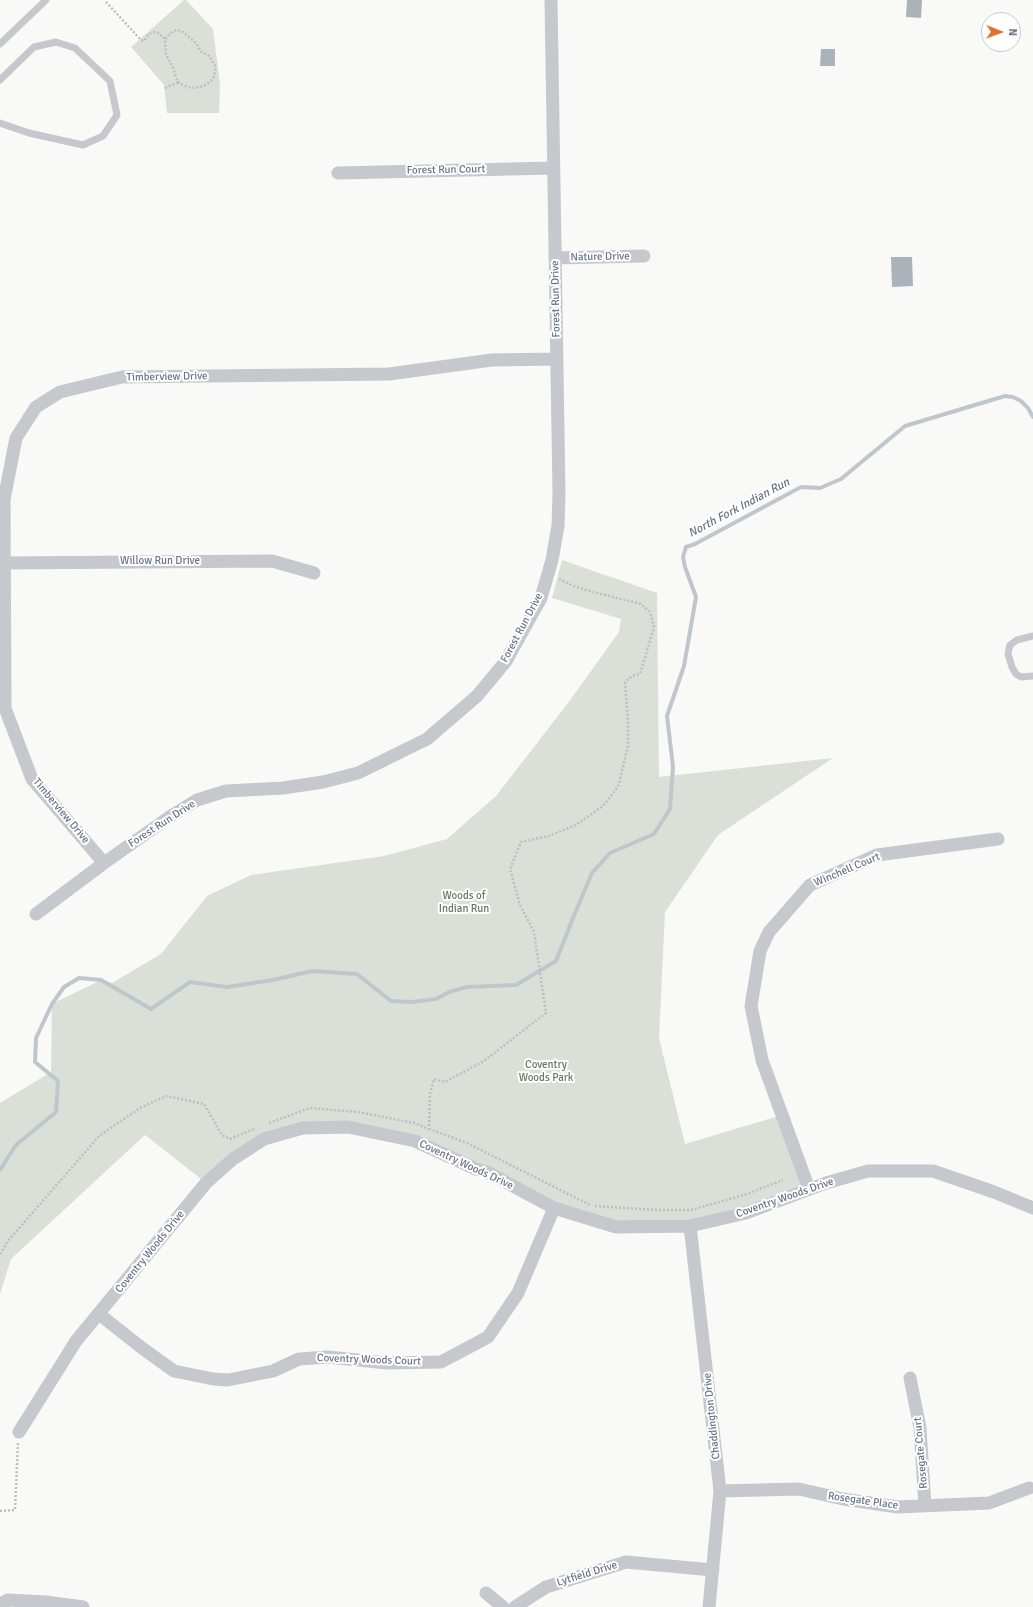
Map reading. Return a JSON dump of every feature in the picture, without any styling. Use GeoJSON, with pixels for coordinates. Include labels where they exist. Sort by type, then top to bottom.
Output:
{"type":"FeatureCollection","features":[{"type":"Feature","properties":{"kind":"street","name":"Forest Run Drive"},"geometry":{"type":"LineString","coordinates":[[36,914],[104,863],[171,816],[197,800],[226,791],[283,788],[323,782],[358,773],[428,739],[477,696],[506,661],[541,598],[558,526],[559,499],[551,0]]}},
{"type":"Feature","properties":{"kind":"street","name":"Forest Run Court"},"geometry":{"type":"LineString","coordinates":[[338,173],[554,168]]}},
{"type":"Feature","properties":{"kind":"street","name":"Nature Drive"},"geometry":{"type":"LineString","coordinates":[[555,258],[644,256]]}},
{"type":"Feature","properties":{"kind":"street","name":"Timberview Drive"},"geometry":{"type":"LineString","coordinates":[[104,863],[32,779],[5,708],[4,500],[16,438],[36,407],[60,392],[122,377],[389,374],[492,360],[557,359]]}},
{"type":"Feature","properties":{"kind":"street","name":"Willow Run Drive"},"geometry":{"type":"LineString","coordinates":[[4,563],[272,561],[314,573]]}},
{"type":"Feature","properties":{"kind":"street","name":"Winchell Court"},"geometry":{"type":"LineString","coordinates":[[810,1189],[762,1060],[751,1006],[760,951],[769,932],[810,885],[877,855],[998,839]]}},
{"type":"Feature","properties":{"kind":"street","name":"Coventry Woods Drive"},"geometry":{"type":"LineString","coordinates":[[19,1432],[76,1341],[206,1183],[233,1159],[264,1139],[303,1128],[348,1127],[415,1141],[487,1172],[554,1208],[616,1226],[690,1226],[746,1213],[826,1183],[868,1171],[933,1170],[1033,1208]]}},
{"type":"Feature","properties":{"kind":"street","name":"Coventry Woods Court"},"geometry":{"type":"LineString","coordinates":[[99,1314],[174,1371],[213,1379],[228,1380],[273,1371],[299,1359],[328,1357],[387,1363],[441,1362],[488,1337],[518,1293],[554,1208]]}},
{"type":"Feature","properties":{"kind":"street","name":"Chaddington Drive"},"geometry":{"type":"LineString","coordinates":[[690,1226],[720,1491],[709,1607]]}},
{"type":"Feature","properties":{"kind":"street","name":"Rosegate Court"},"geometry":{"type":"LineString","coordinates":[[910,1378],[920,1428],[925,1506]]}},
{"type":"Feature","properties":{"kind":"street","name":"Rosegate Place"},"geometry":{"type":"LineString","coordinates":[[720,1491],[799,1490],[843,1499],[898,1507],[989,1503],[1028,1488]]}},
{"type":"Feature","properties":{"kind":"street","name":"Lytfield Drive"},"geometry":{"type":"LineString","coordinates":[[515,1607],[546,1587],[626,1562],[713,1570]]}},
{"type":"Feature","properties":{"kind":"street"},"geometry":{"type":"LineString","coordinates":[[486,1593],[503,1607]]}},
{"type":"Feature","properties":{"kind":"street"},"geometry":{"type":"LineString","coordinates":[[0,1604],[8,1600],[46,1602],[84,1607]]}},
{"type":"Feature","properties":{"kind":"lane"},"geometry":{"type":"LineString","coordinates":[[0,44],[46,0]]}},
{"type":"Feature","properties":{"kind":"lane"},"geometry":{"type":"LineString","coordinates":[[0,80],[34,47],[56,42],[75,48],[110,82],[117,115],[103,136],[83,145],[29,133],[0,123]]}},
{"type":"Feature","properties":{"kind":"lane"},"geometry":{"type":"LineString","coordinates":[[1033,636],[1017,640],[1010,646],[1008,654],[1016,674],[1021,677],[1033,676]]}},
{"type":"Feature","properties":{"kind":"path"},"geometry":{"type":"LineString","coordinates":[[106,2],[141,40],[144,41],[149,34],[154,32],[157,32],[164,38],[166,55],[179,82],[190,88],[200,87],[213,79],[215,66],[209,56],[200,51],[197,44],[183,32],[177,30],[173,31],[166,38],[164,38]]}},
{"type":"Feature","properties":{"kind":"path"},"geometry":{"type":"LineString","coordinates":[[165,88],[179,82]]}},
{"type":"Feature","properties":{"kind":"path"},"geometry":{"type":"LineString","coordinates":[[429,1129],[430,1094],[434,1079],[445,1082],[484,1062],[546,1013],[534,932],[520,905],[510,869],[521,842],[548,836],[576,825],[602,806],[618,787],[628,746],[625,682],[632,676],[640,674],[654,628],[650,612],[641,604],[576,587],[547,574]]}},
{"type":"Feature","properties":{"kind":"path"},"geometry":{"type":"LineString","coordinates":[[0,1254],[8,1241],[100,1136],[140,1108],[166,1096],[204,1104],[222,1135],[230,1139],[257,1128]]}},
{"type":"Feature","properties":{"kind":"path"},"geometry":{"type":"LineString","coordinates":[[264,1125],[310,1108],[358,1112],[414,1123],[467,1144],[593,1206],[657,1210],[691,1210],[744,1196],[783,1180]]}},
{"type":"Feature","properties":{"kind":"path"},"geometry":{"type":"LineString","coordinates":[[0,1511],[15,1510],[19,1432]]}},
{"type":"Feature","properties":{"kind":"green space"},"geometry":{"type":"Polygon","coordinates":[[[184,0],[186,0],[213,29],[220,84],[219,113],[167,113],[164,85],[131,47],[184,0]]]}},
{"type":"Feature","properties":{"kind":"green space","name":"Coventry Woods Park"},"geometry":{"type":"Polygon","coordinates":[[[562,560],[657,593],[659,777],[833,758],[718,835],[665,912],[659,1038],[685,1144],[782,1115],[809,1189],[690,1226],[616,1227],[554,1208],[415,1141],[348,1127],[264,1139],[206,1183],[145,1135],[11,1259],[0,1294],[0,1103],[51,1072],[52,1004],[101,980],[112,983],[161,954],[207,896],[251,875],[384,856],[447,839],[496,796],[568,703],[619,632],[621,619],[552,598],[562,560]]]}},
{"type":"Feature","properties":{"kind":"building"},"geometry":{"type":"Polygon","coordinates":[[[907,0],[922,0],[921,18],[906,17],[907,0]]]}},
{"type":"Feature","properties":{"kind":"building"},"geometry":{"type":"Polygon","coordinates":[[[821,49],[835,49],[835,66],[820,66],[821,49]]]}},
{"type":"Feature","properties":{"kind":"building"},"geometry":{"type":"Polygon","coordinates":[[[891,257],[912,257],[913,286],[892,287],[891,257]]]}},
{"type":"Feature","properties":{"kind":"waterway","name":"North Fork Indian Run"},"geometry":{"type":"LineString","coordinates":[[0,1170],[16,1145],[56,1112],[58,1081],[35,1062],[36,1038],[52,1004],[64,987],[79,978],[101,980],[151,1009],[190,982],[227,987],[273,980],[312,971],[357,974],[391,1001],[411,1002],[436,999],[449,992],[467,987],[516,985],[556,961],[592,873],[610,853],[654,834],[670,809],[673,767],[667,716],[684,666],[696,597],[685,567],[683,557],[686,547],[695,544],[801,487],[820,488],[841,479],[905,426],[1005,396],[1013,397],[1021,401],[1028,408],[1033,417]]}},
{"type":"Feature","properties":{"kind":"park label","name":"Woods of Indian Run"},"geometry":{"type":"Point","coordinates":[464,902]}}]}
